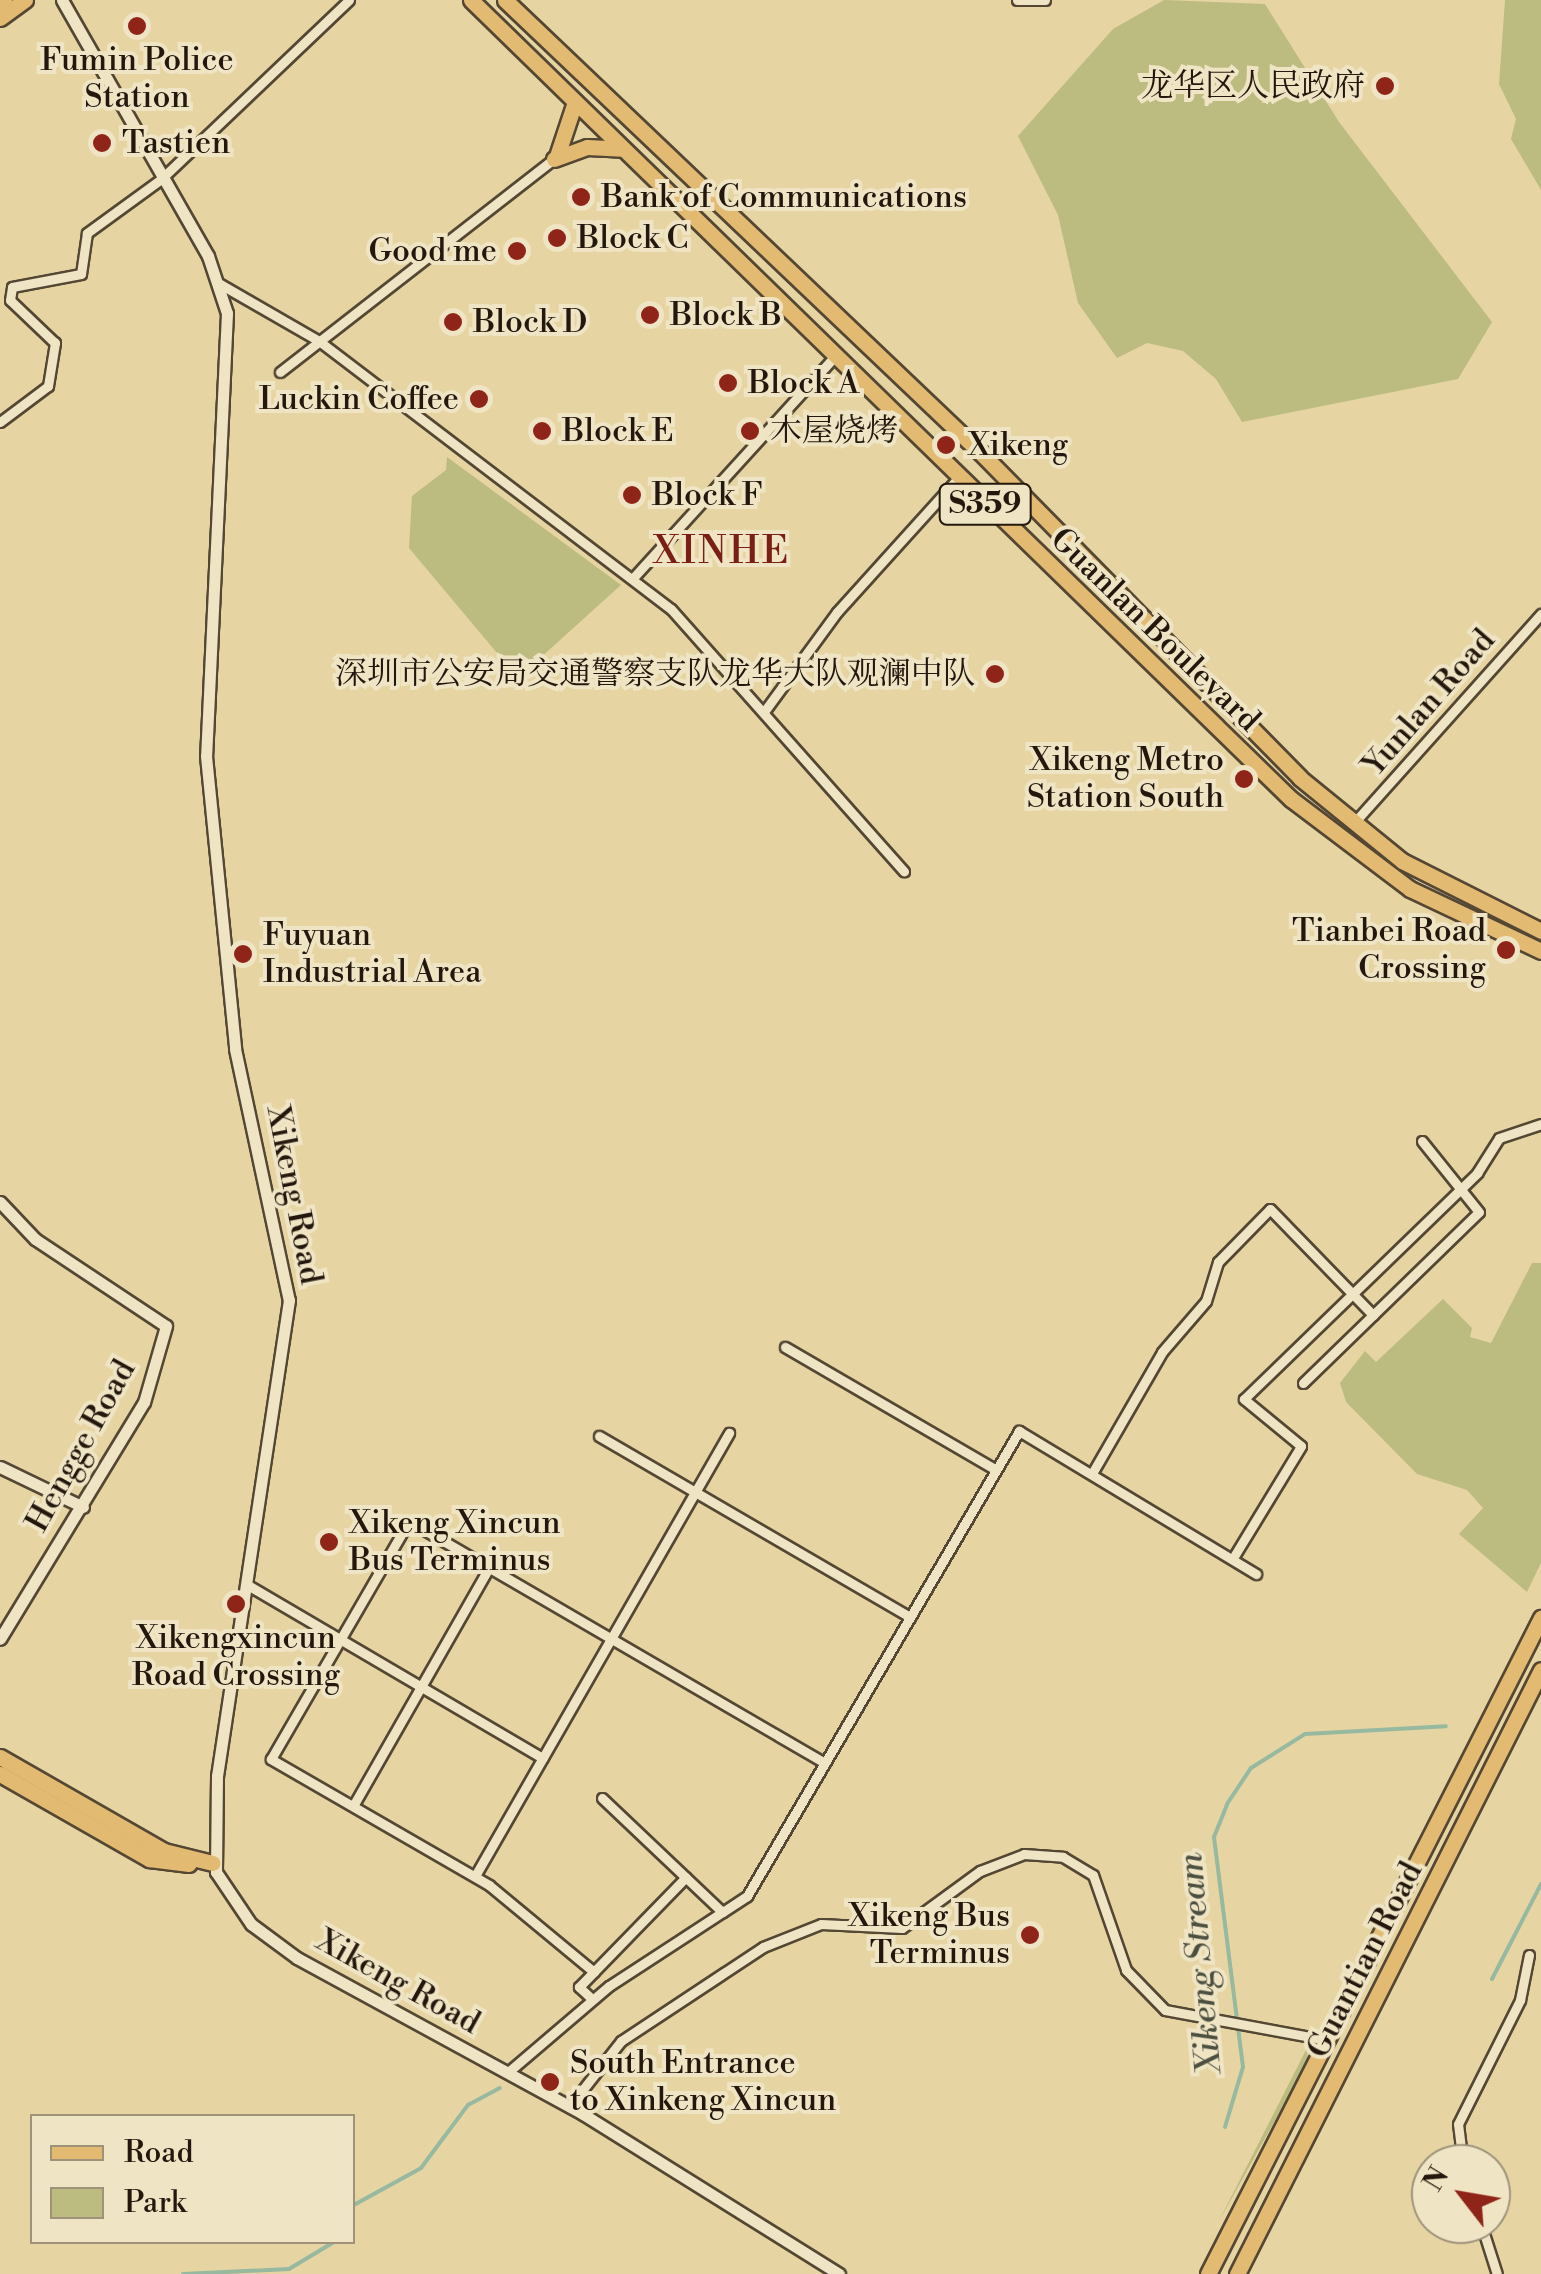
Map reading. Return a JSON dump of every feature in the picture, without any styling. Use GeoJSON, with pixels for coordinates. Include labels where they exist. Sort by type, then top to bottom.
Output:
{"type":"FeatureCollection","features":[{"type":"Feature","properties":{"kind":"main road"},"geometry":{"type":"LineString","coordinates":[[0,18],[25,0]]}},
{"type":"Feature","properties":{"kind":"main road","name":"Guanlan Boulevard"},"geometry":{"type":"LineString","coordinates":[[471,0],[958,478],[1329,832],[1410,889],[1541,951]]}},
{"type":"Feature","properties":{"kind":"main road","name":"Guanlan Boulevard"},"geometry":{"type":"LineString","coordinates":[[505,0],[1353,824],[1432,880],[1541,931]]}},
{"type":"Feature","properties":{"kind":"main road"},"geometry":{"type":"LineString","coordinates":[[554,159],[574,102]]}},
{"type":"Feature","properties":{"kind":"main road"},"geometry":{"type":"LineString","coordinates":[[554,159],[587,147],[622,150]]}},
{"type":"Feature","properties":{"kind":"main road","name":"Guantian Road"},"geometry":{"type":"LineString","coordinates":[[1208,2274],[1541,1618]]}},
{"type":"Feature","properties":{"kind":"main road","name":"Guantian Road"},"geometry":{"type":"LineString","coordinates":[[1237,2274],[1541,1670]]}},
{"type":"Feature","properties":{"kind":"main road"},"geometry":{"type":"LineString","coordinates":[[0,1757],[164,1851],[214,1863]]}},
{"type":"Feature","properties":{"kind":"main road"},"geometry":{"type":"LineString","coordinates":[[0,1774],[149,1859],[214,1863]]}},
{"type":"Feature","properties":{"kind":"street","name":"Xikeng Road"},"geometry":{"type":"LineString","coordinates":[[62,0],[220,284],[228,344],[206,756],[235,1048],[289,1300],[246,1584],[214,1863],[238,1910],[279,1946],[569,2107],[839,2274]]}},
{"type":"Feature","properties":{"kind":"street"},"geometry":{"type":"LineString","coordinates":[[0,422],[48,386],[55,342],[10,300],[12,287],[81,274],[87,233],[160,180],[350,0]]}},
{"type":"Feature","properties":{"kind":"street"},"geometry":{"type":"LineString","coordinates":[[1017,0],[1045,0]]}},
{"type":"Feature","properties":{"kind":"street"},"geometry":{"type":"LineString","coordinates":[[280,372],[554,159]]}},
{"type":"Feature","properties":{"kind":"street"},"geometry":{"type":"LineString","coordinates":[[220,284],[319,342],[470,465],[633,578],[766,709],[904,871]]}},
{"type":"Feature","properties":{"kind":"street"},"geometry":{"type":"LineString","coordinates":[[633,578],[834,357]]}},
{"type":"Feature","properties":{"kind":"street"},"geometry":{"type":"LineString","coordinates":[[766,709],[836,612],[958,478]]}},
{"type":"Feature","properties":{"kind":"street","name":"Yunlan Road"},"geometry":{"type":"LineString","coordinates":[[1353,824],[1541,614]]}},
{"type":"Feature","properties":{"kind":"street"},"geometry":{"type":"LineString","coordinates":[[1232,1558],[1301,1446],[1244,1399],[1462,1188],[1499,1138],[1541,1124]]}},
{"type":"Feature","properties":{"kind":"street"},"geometry":{"type":"LineString","coordinates":[[1303,1383],[1479,1212],[1422,1141]]}},
{"type":"Feature","properties":{"kind":"street","name":"Hengge Road"},"geometry":{"type":"LineString","coordinates":[[0,1202],[35,1239],[166,1326],[152,1384],[83,1507],[0,1639]]}},
{"type":"Feature","properties":{"kind":"street"},"geometry":{"type":"LineString","coordinates":[[1094,1470],[1162,1352],[1206,1301],[1218,1262],[1270,1208],[1373,1314]]}},
{"type":"Feature","properties":{"kind":"street"},"geometry":{"type":"LineString","coordinates":[[786,1348],[996,1470]]}},
{"type":"Feature","properties":{"kind":"street"},"geometry":{"type":"LineString","coordinates":[[507,2073],[609,1986],[746,1896],[1019,1431],[1094,1470],[1256,1574]]}},
{"type":"Feature","properties":{"kind":"street"},"geometry":{"type":"LineString","coordinates":[[475,1876],[728,1432]]}},
{"type":"Feature","properties":{"kind":"street"},"geometry":{"type":"LineString","coordinates":[[599,1436],[910,1617]]}},
{"type":"Feature","properties":{"kind":"street"},"geometry":{"type":"LineString","coordinates":[[0,1466],[83,1507]]}},
{"type":"Feature","properties":{"kind":"street"},"geometry":{"type":"LineString","coordinates":[[594,1972],[475,1876],[270,1759],[410,1521],[825,1763]]}},
{"type":"Feature","properties":{"kind":"street"},"geometry":{"type":"LineString","coordinates":[[353,1806],[490,1568]]}},
{"type":"Feature","properties":{"kind":"street"},"geometry":{"type":"LineString","coordinates":[[246,1584],[542,1758]]}},
{"type":"Feature","properties":{"kind":"street"},"geometry":{"type":"LineString","coordinates":[[602,1798],[722,1912]]}},
{"type":"Feature","properties":{"kind":"street"},"geometry":{"type":"LineString","coordinates":[[569,2107],[622,2040],[762,1946],[836,1922],[902,1928],[980,1871],[1024,1854],[1062,1857],[1094,1875],[1132,1980],[1165,2010],[1208,2022],[1330,2040]]}},
{"type":"Feature","properties":{"kind":"street"},"geometry":{"type":"LineString","coordinates":[[592,2000],[579,1987],[686,1877]]}},
{"type":"Feature","properties":{"kind":"street"},"geometry":{"type":"LineString","coordinates":[[1460,2144],[1458,2124],[1520,2000],[1529,1955]]}},
{"type":"Feature","properties":{"kind":"street"},"geometry":{"type":"LineString","coordinates":[[1487,2244],[1497,2274]]}},
{"type":"Feature","properties":{"kind":"green space"},"geometry":{"type":"Polygon","coordinates":[[[1164,0],[1265,4],[1339,122],[1492,322],[1458,379],[1242,422],[1216,379],[1183,351],[1147,343],[1117,358],[1078,303],[1058,215],[1018,136],[1113,29],[1164,0]]]}},
{"type":"Feature","properties":{"kind":"green space"},"geometry":{"type":"Polygon","coordinates":[[[1505,0],[1541,0],[1541,190],[1511,139],[1516,119],[1499,84],[1505,0]]]}},
{"type":"Feature","properties":{"kind":"green space"},"geometry":{"type":"Polygon","coordinates":[[[447,457],[621,585],[518,678],[409,548],[412,496],[446,470],[447,457]]]}},
{"type":"Feature","properties":{"kind":"green space"},"geometry":{"type":"Polygon","coordinates":[[[1532,1263],[1541,1263],[1541,1563],[1527,1592],[1459,1534],[1483,1508],[1467,1490],[1417,1474],[1346,1402],[1340,1383],[1365,1351],[1376,1362],[1443,1299],[1472,1328],[1470,1337],[1491,1343],[1532,1263]]]}},
{"type":"Feature","properties":{"kind":"green space"},"geometry":{"type":"Polygon","coordinates":[[[1307,2048],[1308,2061],[1218,2223],[1307,2048]]]}},
{"type":"Feature","properties":{"kind":"waterway","name":"Xikeng Stream"},"geometry":{"type":"LineString","coordinates":[[1225,2127],[1243,2067],[1214,1837],[1227,1804],[1251,1768],[1305,1734],[1446,1726]]}},
{"type":"Feature","properties":{"kind":"waterway"},"geometry":{"type":"LineString","coordinates":[[1492,1979],[1541,1884]]}},
{"type":"Feature","properties":{"kind":"waterway"},"geometry":{"type":"LineString","coordinates":[[355,2204],[421,2168],[468,2105],[500,2088]]}},
{"type":"Feature","properties":{"kind":"waterway"},"geometry":{"type":"LineString","coordinates":[[183,2274],[289,2269],[331,2244]]}},
{"type":"Feature","properties":{"kind":"place","name":"Fumin Police Station"},"geometry":{"type":"Point","coordinates":[137,26]}},
{"type":"Feature","properties":{"kind":"place","name":"龙华区人民政府"},"geometry":{"type":"Point","coordinates":[1385,86]}},
{"type":"Feature","properties":{"kind":"place","name":"Tastien"},"geometry":{"type":"Point","coordinates":[102,143]}},
{"type":"Feature","properties":{"kind":"place","name":"Bank of Communications"},"geometry":{"type":"Point","coordinates":[581,197]}},
{"type":"Feature","properties":{"kind":"place","name":"Block C"},"geometry":{"type":"Point","coordinates":[557,238]}},
{"type":"Feature","properties":{"kind":"place","name":"Good me"},"geometry":{"type":"Point","coordinates":[517,251]}},
{"type":"Feature","properties":{"kind":"place","name":"Block B"},"geometry":{"type":"Point","coordinates":[650,315]}},
{"type":"Feature","properties":{"kind":"place","name":"Block D"},"geometry":{"type":"Point","coordinates":[453,322]}},
{"type":"Feature","properties":{"kind":"place","name":"Block A"},"geometry":{"type":"Point","coordinates":[728,383]}},
{"type":"Feature","properties":{"kind":"place","name":"Luckin Coffee"},"geometry":{"type":"Point","coordinates":[479,399]}},
{"type":"Feature","properties":{"kind":"place","name":"Block E"},"geometry":{"type":"Point","coordinates":[542,431]}},
{"type":"Feature","properties":{"kind":"place","name":"木屋烧烤"},"geometry":{"type":"Point","coordinates":[750,431]}},
{"type":"Feature","properties":{"kind":"place","name":"Xikeng"},"geometry":{"type":"Point","coordinates":[946,445]}},
{"type":"Feature","properties":{"kind":"place","name":"Block F"},"geometry":{"type":"Point","coordinates":[632,495]}},
{"type":"Feature","properties":{"kind":"place","name":"深圳市公安局交通警察支队龙华大队观澜中队"},"geometry":{"type":"Point","coordinates":[995,674]}},
{"type":"Feature","properties":{"kind":"place","name":"Xikeng Metro Station South"},"geometry":{"type":"Point","coordinates":[1244,779]}},
{"type":"Feature","properties":{"kind":"place","name":"Tianbei Road Crossing"},"geometry":{"type":"Point","coordinates":[1506,950]}},
{"type":"Feature","properties":{"kind":"place","name":"Fuyuan Industrial Area"},"geometry":{"type":"Point","coordinates":[243,954]}},
{"type":"Feature","properties":{"kind":"place","name":"Xikeng Xincun Bus Terminus"},"geometry":{"type":"Point","coordinates":[329,1542]}},
{"type":"Feature","properties":{"kind":"place","name":"Xikengxincun Road Crossing"},"geometry":{"type":"Point","coordinates":[236,1604]}},
{"type":"Feature","properties":{"kind":"place","name":"Xikeng Bus Terminus"},"geometry":{"type":"Point","coordinates":[1030,1935]}},
{"type":"Feature","properties":{"kind":"place","name":"South Entrance to Xinkeng Xincun"},"geometry":{"type":"Point","coordinates":[550,2082]}},
{"type":"Feature","properties":{"kind":"district","name":"XINHE"},"geometry":{"type":"Point","coordinates":[722,552]}}]}
